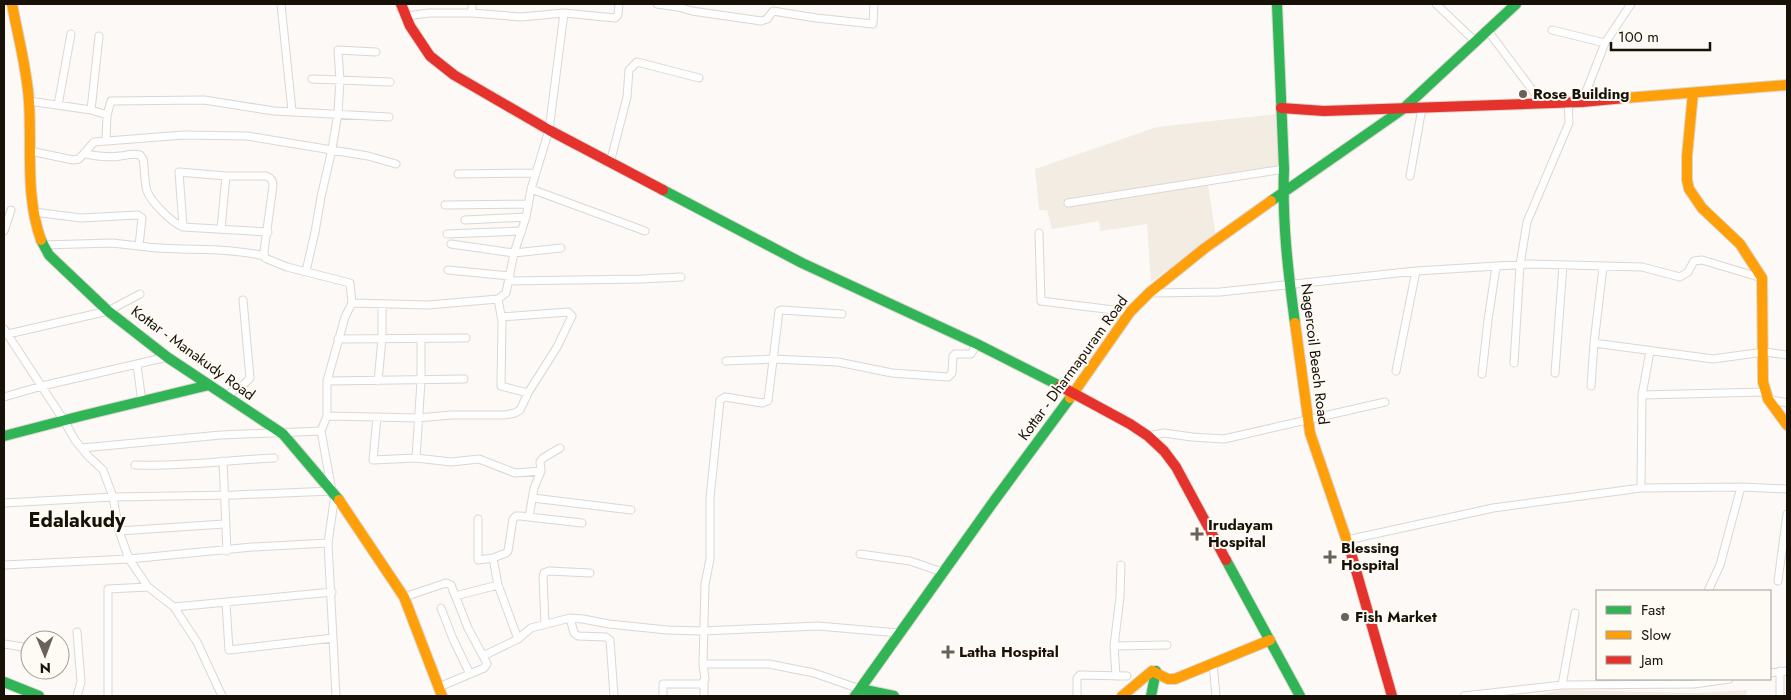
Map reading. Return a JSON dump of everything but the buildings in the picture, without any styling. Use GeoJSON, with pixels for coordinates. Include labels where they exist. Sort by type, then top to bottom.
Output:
{"type":"FeatureCollection","features":[{"type":"Feature","properties":{"kind":"main road","name":"Kottar - Manakudy Road"},"geometry":{"type":"LineString","coordinates":[[12,4],[29,101],[35,223],[49,255],[108,310],[168,357],[283,434],[334,492],[404,597],[441,692]]}},
{"type":"Feature","properties":{"kind":"main road"},"geometry":{"type":"LineString","coordinates":[[401,4],[410,26],[430,56],[469,84],[548,130],[802,263],[977,344],[1130,424],[1148,436],[1164,451],[1176,467],[1300,696]]}},
{"type":"Feature","properties":{"kind":"main road","name":"Nagercoil Beach Road"},"geometry":{"type":"LineString","coordinates":[[1277,4],[1284,169],[1282,193],[1290,285],[1310,433],[1347,540],[1392,696]]}},
{"type":"Feature","properties":{"kind":"main road","name":"Kottar - Dharmapuram Road"},"geometry":{"type":"LineString","coordinates":[[858,693],[942,572],[1074,394],[1130,312],[1205,248],[1403,109],[1516,4]]}},
{"type":"Feature","properties":{"kind":"main road"},"geometry":{"type":"LineString","coordinates":[[1281,108],[1324,111],[1582,102],[1787,85]]}},
{"type":"Feature","properties":{"kind":"main road"},"geometry":{"type":"LineString","coordinates":[[1693,93],[1686,168],[1690,191],[1699,206],[1733,235],[1756,265],[1762,278],[1764,352],[1762,382],[1766,396],[1787,425]]}},
{"type":"Feature","properties":{"kind":"main road"},"geometry":{"type":"LineString","coordinates":[[4,436],[64,419],[209,385]]}},
{"type":"Feature","properties":{"kind":"main road"},"geometry":{"type":"LineString","coordinates":[[1122,696],[1152,671],[1156,671],[1171,680],[1270,640]]}},
{"type":"Feature","properties":{"kind":"main road"},"geometry":{"type":"LineString","coordinates":[[1151,696],[1156,671]]}},
{"type":"Feature","properties":{"kind":"main road"},"geometry":{"type":"LineString","coordinates":[[4,682],[39,696]]}},
{"type":"Feature","properties":{"kind":"main road"},"geometry":{"type":"LineString","coordinates":[[858,693],[894,696]]}},
{"type":"Feature","properties":{"kind":"street"},"geometry":{"type":"LineString","coordinates":[[281,4],[292,111]]}},
{"type":"Feature","properties":{"kind":"street"},"geometry":{"type":"LineString","coordinates":[[472,4],[472,13]]}},
{"type":"Feature","properties":{"kind":"street"},"geometry":{"type":"LineString","coordinates":[[406,16],[429,12],[520,17],[564,13],[615,18],[618,15],[620,4]]}},
{"type":"Feature","properties":{"kind":"street"},"geometry":{"type":"LineString","coordinates":[[657,4],[761,21],[767,19],[773,11],[873,24],[874,4]]}},
{"type":"Feature","properties":{"kind":"street"},"geometry":{"type":"LineString","coordinates":[[1436,4],[1476,42]]}},
{"type":"Feature","properties":{"kind":"street"},"geometry":{"type":"LineString","coordinates":[[1582,102],[1605,43],[1630,4]]}},
{"type":"Feature","properties":{"kind":"street"},"geometry":{"type":"LineString","coordinates":[[352,303],[428,305],[498,298],[506,293],[514,253],[526,217],[531,189],[548,130],[564,13]]}},
{"type":"Feature","properties":{"kind":"street"},"geometry":{"type":"LineString","coordinates":[[1552,30],[1605,43]]}},
{"type":"Feature","properties":{"kind":"street"},"geometry":{"type":"LineString","coordinates":[[1488,31],[1542,103]]}},
{"type":"Feature","properties":{"kind":"street"},"geometry":{"type":"LineString","coordinates":[[58,105],[71,34]]}},
{"type":"Feature","properties":{"kind":"street"},"geometry":{"type":"LineString","coordinates":[[91,110],[99,36]]}},
{"type":"Feature","properties":{"kind":"street"},"geometry":{"type":"LineString","coordinates":[[306,271],[316,232],[320,197],[332,150],[338,113],[340,80],[338,50],[376,52]]}},
{"type":"Feature","properties":{"kind":"street"},"geometry":{"type":"LineString","coordinates":[[610,163],[627,98],[629,70],[637,62],[699,78]]}},
{"type":"Feature","properties":{"kind":"street"},"geometry":{"type":"LineString","coordinates":[[312,79],[390,82]]}},
{"type":"Feature","properties":{"kind":"street"},"geometry":{"type":"LineString","coordinates":[[106,141],[108,112],[111,101],[204,100],[274,110],[389,116]]}},
{"type":"Feature","properties":{"kind":"street"},"geometry":{"type":"LineString","coordinates":[[29,101],[108,112]]}},
{"type":"Feature","properties":{"kind":"street"},"geometry":{"type":"LineString","coordinates":[[1514,363],[1520,265],[1527,222],[1568,123],[1568,102]]}},
{"type":"Feature","properties":{"kind":"street"},"geometry":{"type":"LineString","coordinates":[[1410,176],[1422,108]]}},
{"type":"Feature","properties":{"kind":"street"},"geometry":{"type":"LineString","coordinates":[[30,151],[79,160],[86,154],[94,142],[184,135],[247,136],[368,156],[396,164]]}},
{"type":"Feature","properties":{"kind":"street"},"geometry":{"type":"LineString","coordinates":[[86,154],[120,156],[129,153],[140,155],[144,163],[148,192],[158,206],[178,225],[221,230],[268,232]]}},
{"type":"Feature","properties":{"kind":"street"},"geometry":{"type":"LineString","coordinates":[[1068,203],[1284,169]]}},
{"type":"Feature","properties":{"kind":"street"},"geometry":{"type":"LineString","coordinates":[[183,227],[179,172],[226,176],[266,176],[272,180],[274,186],[264,256]]}},
{"type":"Feature","properties":{"kind":"street"},"geometry":{"type":"LineString","coordinates":[[458,174],[536,173]]}},
{"type":"Feature","properties":{"kind":"street"},"geometry":{"type":"LineString","coordinates":[[221,230],[226,176]]}},
{"type":"Feature","properties":{"kind":"street"},"geometry":{"type":"LineString","coordinates":[[531,189],[645,231]]}},
{"type":"Feature","properties":{"kind":"street"},"geometry":{"type":"LineString","coordinates":[[445,205],[528,204]]}},
{"type":"Feature","properties":{"kind":"street"},"geometry":{"type":"LineString","coordinates":[[4,231],[11,210]]}},
{"type":"Feature","properties":{"kind":"street"},"geometry":{"type":"LineString","coordinates":[[34,212],[81,218],[138,215],[142,218],[139,246]]}},
{"type":"Feature","properties":{"kind":"street"},"geometry":{"type":"LineString","coordinates":[[465,220],[526,217]]}},
{"type":"Feature","properties":{"kind":"street"},"geometry":{"type":"LineString","coordinates":[[447,234],[522,231]]}},
{"type":"Feature","properties":{"kind":"street"},"geometry":{"type":"LineString","coordinates":[[1039,233],[1041,301],[1130,312]]}},
{"type":"Feature","properties":{"kind":"street"},"geometry":{"type":"LineString","coordinates":[[43,245],[112,242],[139,246],[213,249],[251,253],[264,256],[266,259],[287,267],[350,284],[352,303],[338,339],[327,381],[327,416],[321,431],[334,492],[328,543],[336,696]]}},
{"type":"Feature","properties":{"kind":"street"},"geometry":{"type":"LineString","coordinates":[[451,244],[514,253],[561,248]]}},
{"type":"Feature","properties":{"kind":"street"},"geometry":{"type":"LineString","coordinates":[[1149,294],[1220,292],[1416,271],[1520,265],[1642,267],[1680,277],[1688,272],[1694,262],[1702,260],[1762,278]]}},
{"type":"Feature","properties":{"kind":"street"},"geometry":{"type":"LineString","coordinates":[[1555,372],[1564,265]]}},
{"type":"Feature","properties":{"kind":"street"},"geometry":{"type":"LineString","coordinates":[[1482,374],[1496,266]]}},
{"type":"Feature","properties":{"kind":"street"},"geometry":{"type":"LineString","coordinates":[[1591,386],[1603,267]]}},
{"type":"Feature","properties":{"kind":"street"},"geometry":{"type":"LineString","coordinates":[[448,270],[509,279],[640,279],[681,277]]}},
{"type":"Feature","properties":{"kind":"street"},"geometry":{"type":"LineString","coordinates":[[1396,371],[1416,271]]}},
{"type":"Feature","properties":{"kind":"street"},"geometry":{"type":"LineString","coordinates":[[140,294],[108,310],[6,332],[64,419],[75,440],[103,470],[113,497],[119,531],[129,559],[148,587],[174,607],[197,642],[222,696]]}},
{"type":"Feature","properties":{"kind":"street"},"geometry":{"type":"LineString","coordinates":[[498,298],[502,317],[501,386],[528,393]]}},
{"type":"Feature","properties":{"kind":"street"},"geometry":{"type":"LineString","coordinates":[[225,396],[250,378],[243,300]]}},
{"type":"Feature","properties":{"kind":"street"},"geometry":{"type":"LineString","coordinates":[[378,381],[382,339],[382,304]]}},
{"type":"Feature","properties":{"kind":"street"},"geometry":{"type":"LineString","coordinates":[[704,696],[704,631],[706,584],[710,559],[710,498],[720,400],[725,398],[762,403],[768,401],[779,311],[842,314]]}},
{"type":"Feature","properties":{"kind":"street"},"geometry":{"type":"LineString","coordinates":[[327,416],[418,418],[515,413],[520,410],[528,393],[557,347],[572,316],[568,312],[502,317]]}},
{"type":"Feature","properties":{"kind":"street"},"geometry":{"type":"LineString","coordinates":[[338,339],[466,338]]}},
{"type":"Feature","properties":{"kind":"street"},"geometry":{"type":"LineString","coordinates":[[416,458],[421,380],[421,339]]}},
{"type":"Feature","properties":{"kind":"street"},"geometry":{"type":"LineString","coordinates":[[1594,343],[1713,360],[1764,352],[1787,356]]}},
{"type":"Feature","properties":{"kind":"street"},"geometry":{"type":"LineString","coordinates":[[726,361],[773,359],[838,362],[892,374],[948,377],[952,373],[953,356],[955,354],[971,354],[977,344]]}},
{"type":"Feature","properties":{"kind":"street"},"geometry":{"type":"LineString","coordinates":[[1641,488],[1642,395],[1650,351]]}},
{"type":"Feature","properties":{"kind":"street"},"geometry":{"type":"LineString","coordinates":[[4,397],[42,386],[168,357]]}},
{"type":"Feature","properties":{"kind":"street"},"geometry":{"type":"LineString","coordinates":[[137,365],[142,402]]}},
{"type":"Feature","properties":{"kind":"street"},"geometry":{"type":"LineString","coordinates":[[327,381],[464,379]]}},
{"type":"Feature","properties":{"kind":"street"},"geometry":{"type":"LineString","coordinates":[[1642,395],[1766,396],[1787,403]]}},
{"type":"Feature","properties":{"kind":"street"},"geometry":{"type":"LineString","coordinates":[[1148,436],[1164,433],[1224,439],[1385,402]]}},
{"type":"Feature","properties":{"kind":"street"},"geometry":{"type":"LineString","coordinates":[[377,417],[373,460],[416,458],[451,462],[479,459],[515,472],[541,471]]}},
{"type":"Feature","properties":{"kind":"street"},"geometry":{"type":"LineString","coordinates":[[82,448],[220,435],[321,431]]}},
{"type":"Feature","properties":{"kind":"street"},"geometry":{"type":"LineString","coordinates":[[529,517],[534,488],[541,471],[540,462],[543,458],[560,448]]}},
{"type":"Feature","properties":{"kind":"street"},"geometry":{"type":"LineString","coordinates":[[135,465],[170,466],[274,458]]}},
{"type":"Feature","properties":{"kind":"street"},"geometry":{"type":"LineString","coordinates":[[222,461],[227,551]]}},
{"type":"Feature","properties":{"kind":"street"},"geometry":{"type":"LineString","coordinates":[[1708,590],[1720,565],[1741,487]]}},
{"type":"Feature","properties":{"kind":"street"},"geometry":{"type":"LineString","coordinates":[[1347,540],[1493,508],[1641,488],[1741,487],[1787,489]]}},
{"type":"Feature","properties":{"kind":"street"},"geometry":{"type":"LineString","coordinates":[[4,503],[113,497],[334,492]]}},
{"type":"Feature","properties":{"kind":"street"},"geometry":{"type":"LineString","coordinates":[[533,498],[631,510]]}},
{"type":"Feature","properties":{"kind":"street"},"geometry":{"type":"LineString","coordinates":[[1778,581],[1787,514]]}},
{"type":"Feature","properties":{"kind":"street"},"geometry":{"type":"LineString","coordinates":[[478,519],[478,560],[493,558],[508,551],[515,517],[582,523]]}},
{"type":"Feature","properties":{"kind":"street"},"geometry":{"type":"LineString","coordinates":[[119,531],[224,524]]}},
{"type":"Feature","properties":{"kind":"street"},"geometry":{"type":"LineString","coordinates":[[4,565],[129,559],[227,551],[252,547],[328,543]]}},
{"type":"Feature","properties":{"kind":"street"},"geometry":{"type":"LineString","coordinates":[[860,554],[910,561],[942,572]]}},
{"type":"Feature","properties":{"kind":"street"},"geometry":{"type":"LineString","coordinates":[[493,558],[498,585],[518,639]]}},
{"type":"Feature","properties":{"kind":"street"},"geometry":{"type":"LineString","coordinates":[[1116,676],[1114,646],[1120,597],[1121,565]]}},
{"type":"Feature","properties":{"kind":"street"},"geometry":{"type":"LineString","coordinates":[[545,624],[542,577],[544,573],[549,571],[590,573]]}},
{"type":"Feature","properties":{"kind":"street"},"geometry":{"type":"LineString","coordinates":[[404,597],[446,583],[451,585],[468,628],[486,662],[486,666],[441,692]]}},
{"type":"Feature","properties":{"kind":"street"},"geometry":{"type":"LineString","coordinates":[[455,596],[498,585]]}},
{"type":"Feature","properties":{"kind":"street"},"geometry":{"type":"LineString","coordinates":[[108,696],[108,589],[148,587]]}},
{"type":"Feature","properties":{"kind":"street"},"geometry":{"type":"LineString","coordinates":[[174,607],[226,604],[332,592]]}},
{"type":"Feature","properties":{"kind":"street"},"geometry":{"type":"LineString","coordinates":[[226,604],[229,650],[333,638]]}},
{"type":"Feature","properties":{"kind":"street"},"geometry":{"type":"LineString","coordinates":[[441,608],[470,674]]}},
{"type":"Feature","properties":{"kind":"street"},"geometry":{"type":"LineString","coordinates":[[1562,686],[1575,614]]}},
{"type":"Feature","properties":{"kind":"street"},"geometry":{"type":"LineString","coordinates":[[570,618],[574,633],[578,636],[606,637],[610,640],[614,696]]}},
{"type":"Feature","properties":{"kind":"street"},"geometry":{"type":"LineString","coordinates":[[482,656],[518,639],[531,628],[570,618],[583,618],[608,624],[667,630],[704,631],[818,626],[899,633]]}},
{"type":"Feature","properties":{"kind":"street"},"geometry":{"type":"LineString","coordinates":[[77,632],[81,682],[77,696]]}},
{"type":"Feature","properties":{"kind":"street"},"geometry":{"type":"LineString","coordinates":[[4,644],[20,647]]}},
{"type":"Feature","properties":{"kind":"street"},"geometry":{"type":"LineString","coordinates":[[1114,646],[1166,645]]}},
{"type":"Feature","properties":{"kind":"street"},"geometry":{"type":"LineString","coordinates":[[1213,663],[1216,696]]}},
{"type":"Feature","properties":{"kind":"street"},"geometry":{"type":"LineString","coordinates":[[703,664],[769,664],[814,673],[858,693]]}},
{"type":"Feature","properties":{"kind":"street"},"geometry":{"type":"LineString","coordinates":[[1771,673],[1784,671],[1780,696]]}},
{"type":"Feature","properties":{"kind":"street"},"geometry":{"type":"LineString","coordinates":[[1077,696],[1077,678],[1080,675],[1127,676]]}},
{"type":"Feature","properties":{"kind":"street"},"geometry":{"type":"LineString","coordinates":[[1464,696],[1562,686],[1712,680]]}},
{"type":"Feature","properties":{"kind":"street"},"geometry":{"type":"LineString","coordinates":[[663,696],[663,684],[704,683]]}},
{"type":"Feature","properties":{"kind":"shaded area"},"geometry":{"type":"Polygon","coordinates":[[[1277,114],[1282,172],[1208,185],[1216,237],[1151,282],[1147,224],[1100,231],[1099,221],[1052,229],[1047,210],[1039,210],[1035,169],[1157,127],[1277,114]]]}},
{"type":"Feature","properties":{"kind":"shaded area"},"geometry":{"type":"Polygon","coordinates":[[[1561,690],[1698,693],[1747,690],[1746,696],[1532,696],[1561,690]]]}},
{"type":"Feature","properties":{"kind":"traffic: fast"},"geometry":{"type":"LineString","coordinates":[[1277,4],[1285,227],[1295,323]]}},
{"type":"Feature","properties":{"kind":"traffic: fast"},"geometry":{"type":"LineString","coordinates":[[1271,201],[1403,109],[1516,4]]}},
{"type":"Feature","properties":{"kind":"traffic: fast"},"geometry":{"type":"LineString","coordinates":[[663,190],[802,263],[977,344],[1060,386]]}},
{"type":"Feature","properties":{"kind":"traffic: fast"},"geometry":{"type":"LineString","coordinates":[[41,240],[49,255],[108,311],[167,357],[283,434],[339,500]]}},
{"type":"Feature","properties":{"kind":"traffic: fast"},"geometry":{"type":"LineString","coordinates":[[4,436],[209,385]]}},
{"type":"Feature","properties":{"kind":"traffic: fast"},"geometry":{"type":"LineString","coordinates":[[855,696],[1070,398]]}},
{"type":"Feature","properties":{"kind":"traffic: fast"},"geometry":{"type":"LineString","coordinates":[[1226,560],[1300,696]]}},
{"type":"Feature","properties":{"kind":"traffic: fast"},"geometry":{"type":"LineString","coordinates":[[1151,696],[1156,671]]}},
{"type":"Feature","properties":{"kind":"traffic: fast"},"geometry":{"type":"LineString","coordinates":[[4,682],[39,696]]}},
{"type":"Feature","properties":{"kind":"traffic: fast"},"geometry":{"type":"LineString","coordinates":[[860,689],[894,696]]}},
{"type":"Feature","properties":{"kind":"traffic: slow"},"geometry":{"type":"LineString","coordinates":[[12,4],[28,90],[31,189],[36,223],[41,240]]}},
{"type":"Feature","properties":{"kind":"traffic: slow"},"geometry":{"type":"LineString","coordinates":[[1625,98],[1787,85]]}},
{"type":"Feature","properties":{"kind":"traffic: slow"},"geometry":{"type":"LineString","coordinates":[[1693,93],[1687,156],[1689,189],[1702,208],[1740,244],[1762,278],[1763,382],[1768,399],[1787,425]]}},
{"type":"Feature","properties":{"kind":"traffic: slow"},"geometry":{"type":"LineString","coordinates":[[1070,398],[1130,312],[1149,293],[1205,248],[1271,201]]}},
{"type":"Feature","properties":{"kind":"traffic: slow"},"geometry":{"type":"LineString","coordinates":[[1295,323],[1310,433],[1351,553]]}},
{"type":"Feature","properties":{"kind":"traffic: slow"},"geometry":{"type":"LineString","coordinates":[[339,500],[404,597],[442,696]]}},
{"type":"Feature","properties":{"kind":"traffic: slow"},"geometry":{"type":"LineString","coordinates":[[1122,696],[1152,671],[1168,679],[1175,679],[1270,640]]}},
{"type":"Feature","properties":{"kind":"traffic: jam"},"geometry":{"type":"LineString","coordinates":[[401,4],[410,26],[430,56],[454,75],[549,130],[663,190]]}},
{"type":"Feature","properties":{"kind":"traffic: jam"},"geometry":{"type":"LineString","coordinates":[[1281,108],[1324,111],[1582,102],[1625,98]]}},
{"type":"Feature","properties":{"kind":"traffic: jam"},"geometry":{"type":"LineString","coordinates":[[1060,386],[1130,424],[1148,436],[1164,451],[1176,467],[1226,560]]}},
{"type":"Feature","properties":{"kind":"traffic: jam"},"geometry":{"type":"LineString","coordinates":[[1351,553],[1392,696]]}},
{"type":"Feature","properties":{"kind":"place","name":"Rose Building"},"geometry":{"type":"Point","coordinates":[1523,94]}},
{"type":"Feature","properties":{"kind":"place","name":"Irudayam Hospital"},"geometry":{"type":"Point","coordinates":[1197,534]}},
{"type":"Feature","properties":{"kind":"place","name":"Blessing Hospital"},"geometry":{"type":"Point","coordinates":[1330,557]}},
{"type":"Feature","properties":{"kind":"place","name":"Fish Market"},"geometry":{"type":"Point","coordinates":[1345,617]}},
{"type":"Feature","properties":{"kind":"place","name":"Latha Hospital"},"geometry":{"type":"Point","coordinates":[948,652]}},
{"type":"Feature","properties":{"kind":"district","name":"Edalakudy"},"geometry":{"type":"Point","coordinates":[77,520]}}]}
